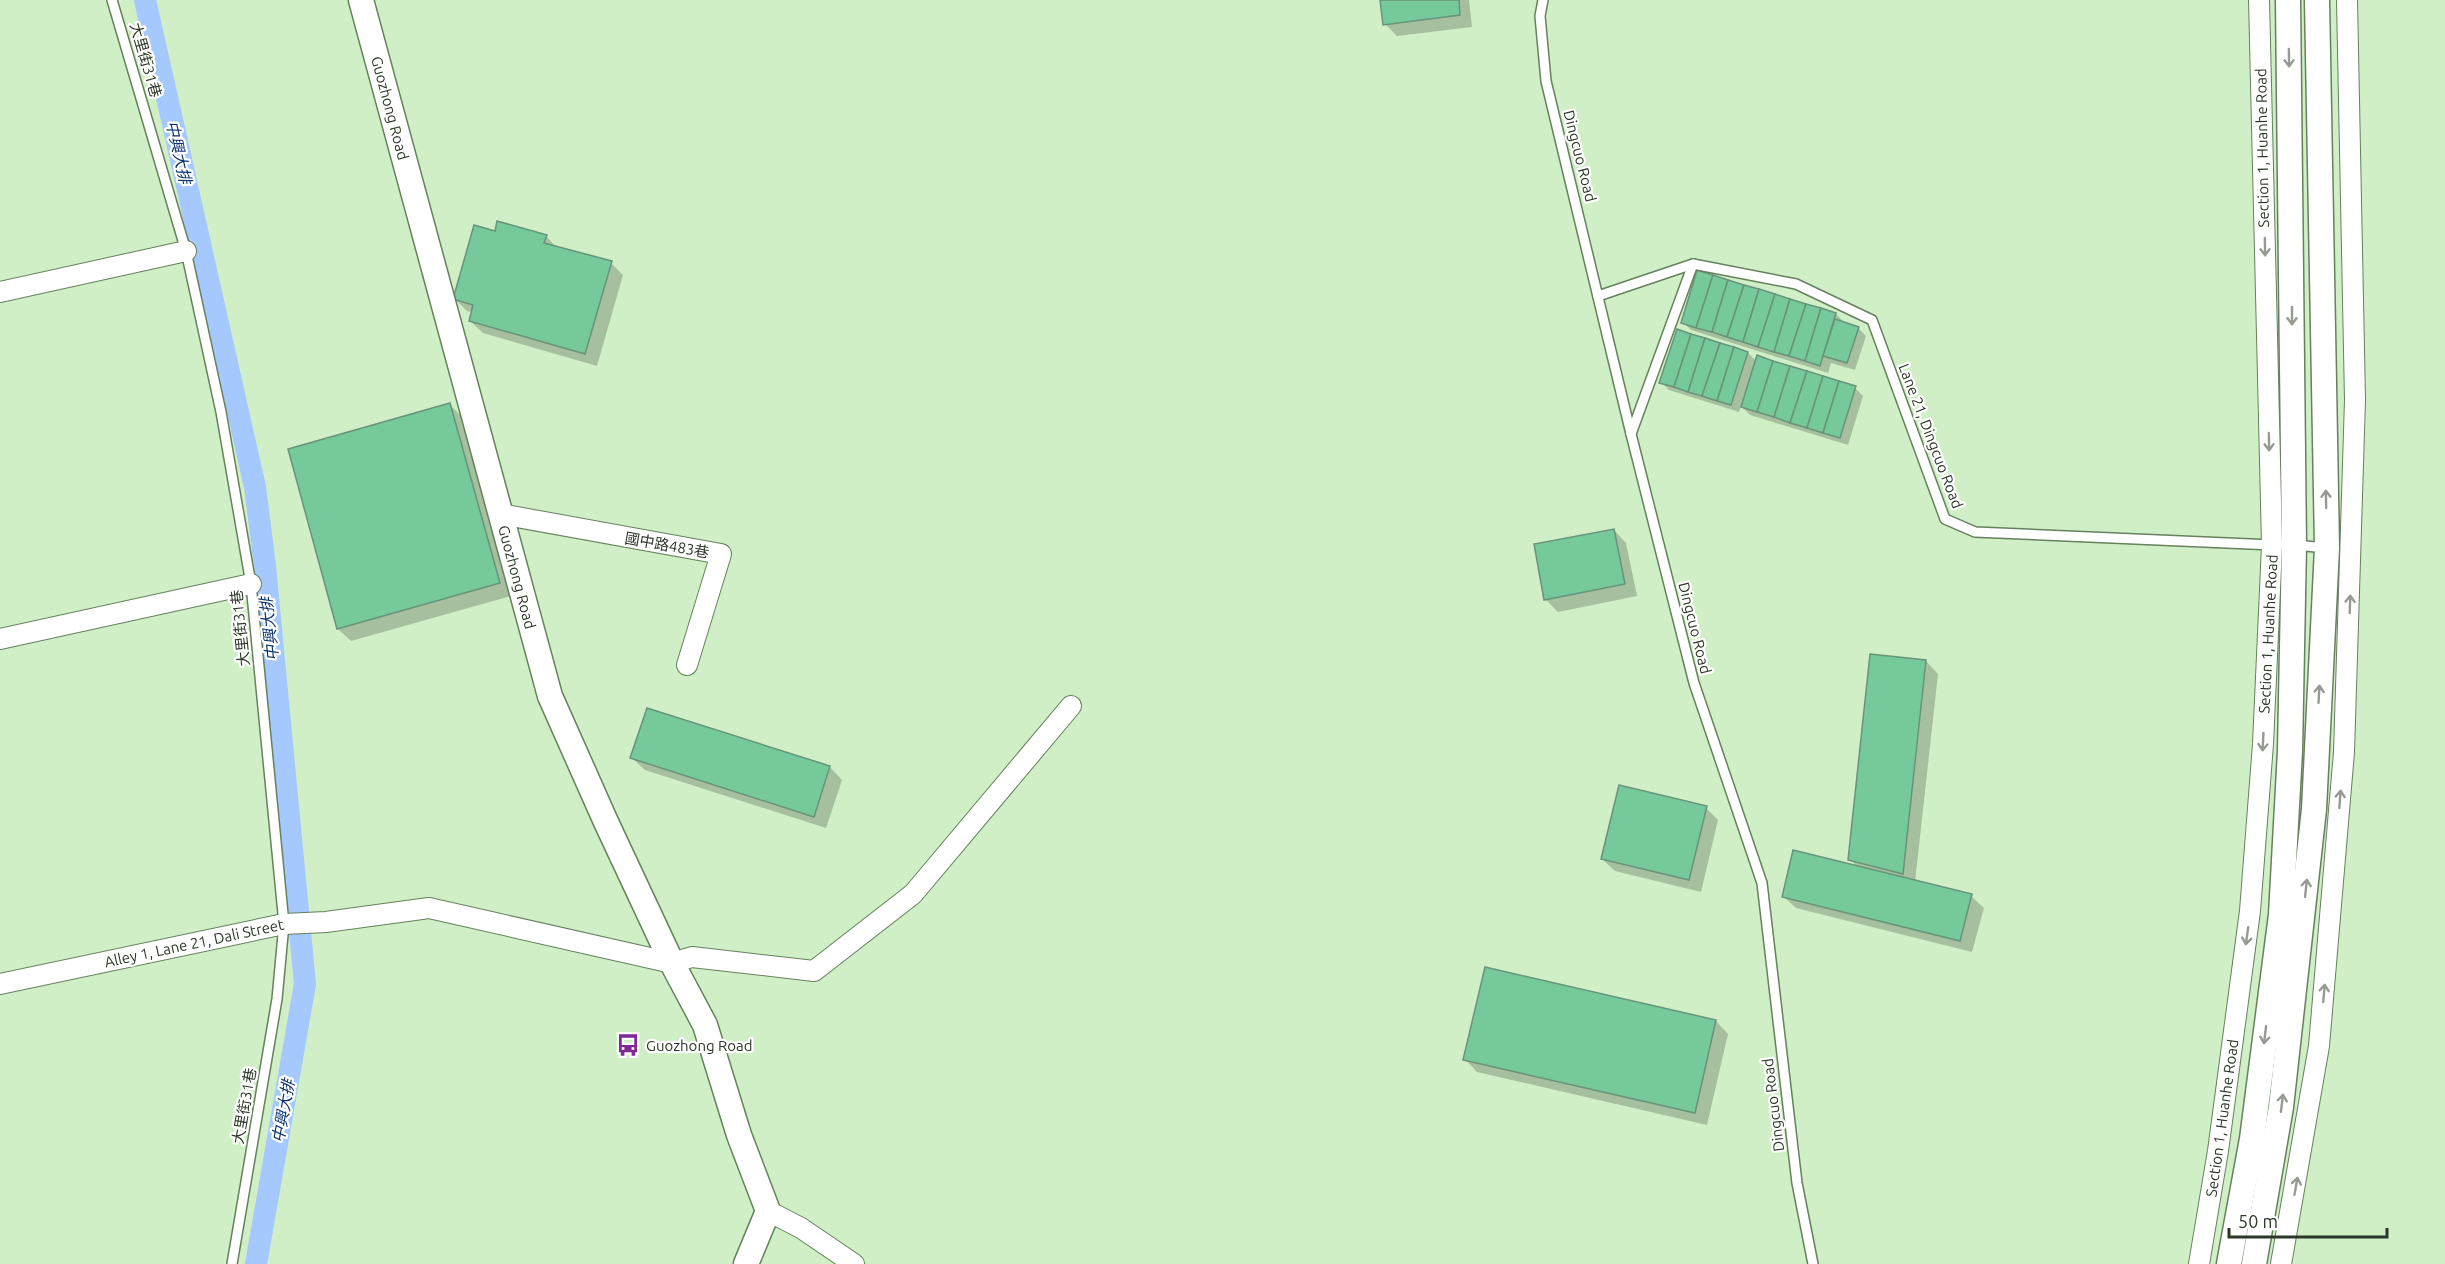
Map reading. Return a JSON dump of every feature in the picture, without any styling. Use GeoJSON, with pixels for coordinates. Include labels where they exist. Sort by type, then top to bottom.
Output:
{"type":"FeatureCollection","features":[{"type":"Feature","properties":{"kind":"street","name":"Guozhong Road"},"geometry":{"type":"LineString","coordinates":[[361,0],[550,696],[672,963],[705,1025],[739,1135],[768,1211]]}},
{"type":"Feature","properties":{"kind":"street","name":"Section 1, Huanhe Road"},"geometry":{"type":"LineString","coordinates":[[2229,1264],[2252,1139],[2280,915],[2290,751],[2259,0]]}},
{"type":"Feature","properties":{"kind":"street","name":"Section 1, Huanhe Road"},"geometry":{"type":"LineString","coordinates":[[2199,1264],[2218,1151],[2250,911],[2263,744],[2283,545],[2288,0]]}},
{"type":"Feature","properties":{"kind":"street"},"geometry":{"type":"LineString","coordinates":[[2254,1264],[2281,1107],[2314,809],[2327,548],[2318,0]]}},
{"type":"Feature","properties":{"kind":"street"},"geometry":{"type":"LineString","coordinates":[[2281,1264],[2319,1046],[2343,764],[2352,550],[2355,400],[2347,0]]}},
{"type":"Feature","properties":{"kind":"street"},"geometry":{"type":"LineString","coordinates":[[0,292],[186,251]]}},
{"type":"Feature","properties":{"kind":"street","name":"國中路483巷"},"geometry":{"type":"LineString","coordinates":[[500,514],[721,554],[687,665]]}},
{"type":"Feature","properties":{"kind":"street"},"geometry":{"type":"LineString","coordinates":[[0,639],[251,584]]}},
{"type":"Feature","properties":{"kind":"street"},"geometry":{"type":"LineString","coordinates":[[672,963],[692,957],[814,971],[913,894],[1071,706]]}},
{"type":"Feature","properties":{"kind":"street","name":"Alley 1, Lane 21, Dali Street"},"geometry":{"type":"LineString","coordinates":[[0,984],[284,924],[326,922],[429,908],[672,963]]}},
{"type":"Feature","properties":{"kind":"street"},"geometry":{"type":"LineString","coordinates":[[746,1264],[768,1211],[801,1228],[854,1264]]}},
{"type":"Feature","properties":{"kind":"lane","name":"大里街31巷"},"geometry":{"type":"LineString","coordinates":[[112,0],[186,251],[221,412],[251,584],[284,924],[277,999],[232,1264]]}},
{"type":"Feature","properties":{"kind":"lane","name":"Dingcuo Road"},"geometry":{"type":"LineString","coordinates":[[1543,0],[1540,16],[1546,81],[1631,434],[1694,683],[1762,883],[1797,1183],[1813,1264]]}},
{"type":"Feature","properties":{"kind":"lane","name":"Lane 21, Dingcuo Road"},"geometry":{"type":"LineString","coordinates":[[1598,296],[1693,264],[1796,284],[1872,320],[1945,519],[1975,532],[2352,550]]}},
{"type":"Feature","properties":{"kind":"lane"},"geometry":{"type":"LineString","coordinates":[[1631,434],[1693,264]]}},
{"type":"Feature","properties":{"kind":"building"},"geometry":{"type":"Polygon","coordinates":[[[1380,0],[1459,0],[1460,15],[1383,25],[1380,0]]]}},
{"type":"Feature","properties":{"kind":"building"},"geometry":{"type":"Polygon","coordinates":[[[497,221],[547,235],[544,243],[612,261],[585,354],[469,321],[473,305],[453,299],[474,225],[495,231],[497,221]]]}},
{"type":"Feature","properties":{"kind":"building"},"geometry":{"type":"Polygon","coordinates":[[[1697,270],[1713,275],[1696,328],[1681,323],[1697,270]]]}},
{"type":"Feature","properties":{"kind":"building"},"geometry":{"type":"Polygon","coordinates":[[[1713,275],[1728,280],[1712,332],[1696,328],[1713,275]]]}},
{"type":"Feature","properties":{"kind":"building"},"geometry":{"type":"Polygon","coordinates":[[[1728,280],[1744,285],[1727,337],[1712,332],[1728,280]]]}},
{"type":"Feature","properties":{"kind":"building"},"geometry":{"type":"Polygon","coordinates":[[[1744,285],[1759,289],[1743,342],[1727,337],[1744,285]]]}},
{"type":"Feature","properties":{"kind":"building"},"geometry":{"type":"Polygon","coordinates":[[[1759,289],[1775,294],[1758,347],[1743,342],[1759,289]]]}},
{"type":"Feature","properties":{"kind":"building"},"geometry":{"type":"Polygon","coordinates":[[[1775,294],[1790,299],[1774,352],[1758,347],[1775,294]]]}},
{"type":"Feature","properties":{"kind":"building"},"geometry":{"type":"Polygon","coordinates":[[[1790,299],[1806,304],[1789,356],[1774,352],[1790,299]]]}},
{"type":"Feature","properties":{"kind":"building"},"geometry":{"type":"Polygon","coordinates":[[[1806,304],[1821,308],[1805,361],[1789,356],[1806,304]]]}},
{"type":"Feature","properties":{"kind":"building"},"geometry":{"type":"Polygon","coordinates":[[[1821,308],[1836,313],[1820,366],[1805,361],[1821,308]]]}},
{"type":"Feature","properties":{"kind":"building"},"geometry":{"type":"Polygon","coordinates":[[[1835,319],[1859,327],[1847,363],[1823,356],[1835,319]]]}},
{"type":"Feature","properties":{"kind":"building"},"geometry":{"type":"Polygon","coordinates":[[[1677,329],[1691,334],[1674,387],[1659,383],[1677,329]]]}},
{"type":"Feature","properties":{"kind":"building"},"geometry":{"type":"Polygon","coordinates":[[[1691,334],[1705,338],[1688,392],[1674,387],[1691,334]]]}},
{"type":"Feature","properties":{"kind":"building"},"geometry":{"type":"Polygon","coordinates":[[[1705,338],[1720,343],[1702,396],[1688,392],[1705,338]]]}},
{"type":"Feature","properties":{"kind":"building"},"geometry":{"type":"Polygon","coordinates":[[[1720,343],[1734,347],[1717,401],[1702,396],[1720,343]]]}},
{"type":"Feature","properties":{"kind":"building"},"geometry":{"type":"Polygon","coordinates":[[[1734,347],[1748,352],[1731,405],[1717,401],[1734,347]]]}},
{"type":"Feature","properties":{"kind":"building"},"geometry":{"type":"Polygon","coordinates":[[[1757,355],[1773,361],[1757,412],[1741,407],[1757,355]]]}},
{"type":"Feature","properties":{"kind":"building"},"geometry":{"type":"Polygon","coordinates":[[[1773,361],[1790,366],[1774,417],[1757,412],[1773,361]]]}},
{"type":"Feature","properties":{"kind":"building"},"geometry":{"type":"Polygon","coordinates":[[[1790,366],[1807,371],[1790,423],[1774,417],[1790,366]]]}},
{"type":"Feature","properties":{"kind":"building"},"geometry":{"type":"Polygon","coordinates":[[[1807,371],[1823,376],[1807,428],[1790,423],[1807,371]]]}},
{"type":"Feature","properties":{"kind":"building"},"geometry":{"type":"Polygon","coordinates":[[[1823,376],[1839,381],[1823,433],[1807,428],[1823,376]]]}},
{"type":"Feature","properties":{"kind":"building"},"geometry":{"type":"Polygon","coordinates":[[[1839,381],[1856,386],[1840,438],[1823,433],[1839,381]]]}},
{"type":"Feature","properties":{"kind":"building"},"geometry":{"type":"Polygon","coordinates":[[[450,403],[500,583],[337,629],[288,449],[450,403]]]}},
{"type":"Feature","properties":{"kind":"building"},"geometry":{"type":"Polygon","coordinates":[[[1614,529],[1625,584],[1544,600],[1534,544],[1614,529]]]}},
{"type":"Feature","properties":{"kind":"building"},"geometry":{"type":"Polygon","coordinates":[[[1870,654],[1926,660],[1903,874],[1848,860],[1870,654]]]}},
{"type":"Feature","properties":{"kind":"building"},"geometry":{"type":"Polygon","coordinates":[[[647,708],[830,766],[814,817],[630,758],[647,708]]]}},
{"type":"Feature","properties":{"kind":"building"},"geometry":{"type":"Polygon","coordinates":[[[1619,785],[1707,806],[1689,880],[1601,859],[1619,785]]]}},
{"type":"Feature","properties":{"kind":"building"},"geometry":{"type":"Polygon","coordinates":[[[1793,850],[1972,894],[1960,941],[1782,897],[1793,850]]]}},
{"type":"Feature","properties":{"kind":"building"},"geometry":{"type":"Polygon","coordinates":[[[1485,967],[1716,1020],[1695,1113],[1463,1060],[1485,967]]]}},
{"type":"Feature","properties":{"kind":"waterway","name":"中興大排"},"geometry":{"type":"LineString","coordinates":[[145,0],[255,487],[265,566],[305,984],[256,1264]]}},
{"type":"Feature","properties":{"kind":"place","name":"Guozhong Road"},"geometry":{"type":"Point","coordinates":[628,1045]}}]}
